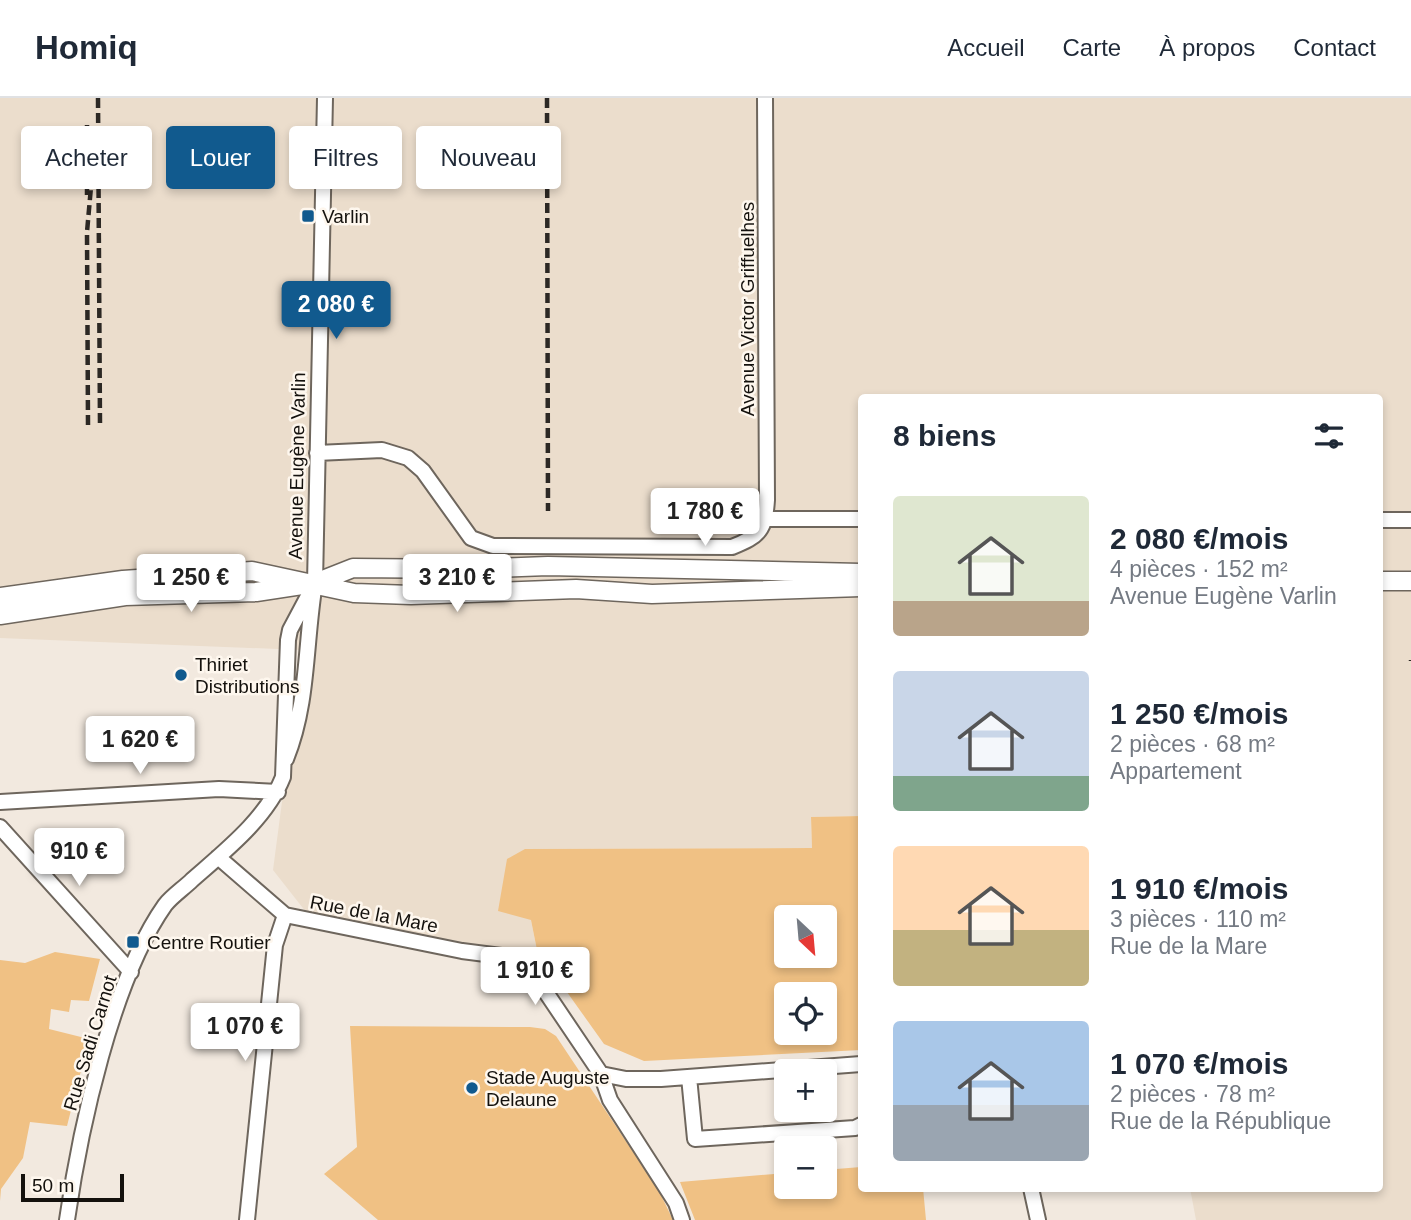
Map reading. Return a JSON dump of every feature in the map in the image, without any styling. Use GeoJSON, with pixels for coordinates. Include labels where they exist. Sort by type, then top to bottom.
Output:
{"type":"FeatureCollection","features":[{"type":"Feature","properties":{"kind":"main road"},"geometry":{"type":"LineString","coordinates":[[0,615],[125,596],[256,592],[315,583],[362,568],[631,567],[858,573]]}},
{"type":"Feature","properties":{"kind":"main road"},"geometry":{"type":"LineString","coordinates":[[0,597],[123,580],[252,571],[354,593],[411,595],[576,589],[652,594],[858,587]]}},
{"type":"Feature","properties":{"kind":"main road"},"geometry":{"type":"LineString","coordinates":[[1383,581],[1411,581]]}},
{"type":"Feature","properties":{"kind":"street","name":"Avenue Eugène Varlin"},"geometry":{"type":"LineString","coordinates":[[315,583],[325,98]]}},
{"type":"Feature","properties":{"kind":"street","name":"Avenue Victor Griffuelhes"},"geometry":{"type":"LineString","coordinates":[[765,98],[765,519]]}},
{"type":"Feature","properties":{"kind":"street"},"geometry":{"type":"LineString","coordinates":[[317,453],[382,450],[408,458],[423,471],[471,538],[493,546],[732,547],[755,538],[765,519],[858,519]]}},
{"type":"Feature","properties":{"kind":"street"},"geometry":{"type":"LineString","coordinates":[[1383,520],[1411,520]]}},
{"type":"Feature","properties":{"kind":"street"},"geometry":{"type":"LineString","coordinates":[[0,802],[219,789],[278,792],[284,764],[283,718],[289,629],[315,583]]}},
{"type":"Feature","properties":{"kind":"street","name":"Rue Sadi Carnot"},"geometry":{"type":"LineString","coordinates":[[67,1220],[76,1161],[93,1095],[110,1030],[131,972],[166,904],[218,857],[278,792]]}},
{"type":"Feature","properties":{"kind":"street"},"geometry":{"type":"LineString","coordinates":[[0,827],[131,972]]}},
{"type":"Feature","properties":{"kind":"street","name":"Rue de la Mare"},"geometry":{"type":"LineString","coordinates":[[218,857],[285,915],[315,924],[462,951],[517,958],[533,973],[601,1074],[610,1100],[676,1203],[682,1220]]}},
{"type":"Feature","properties":{"kind":"street"},"geometry":{"type":"LineString","coordinates":[[247,1220],[275,945],[285,915]]}},
{"type":"Feature","properties":{"kind":"street"},"geometry":{"type":"LineString","coordinates":[[601,1074],[626,1080],[858,1065]]}},
{"type":"Feature","properties":{"kind":"street"},"geometry":{"type":"LineString","coordinates":[[689,1077],[695,1139],[858,1126]]}},
{"type":"Feature","properties":{"kind":"street"},"geometry":{"type":"LineString","coordinates":[[1032,1192],[1038,1220]]}},
{"type":"Feature","properties":{"kind":"shaded area"},"geometry":{"type":"Polygon","coordinates":[[[0,98],[1411,98],[1411,1220],[1196,1220],[1191,1192],[1383,1192],[1383,394],[858,394],[858,816],[811,817],[812,848],[525,849],[531,920],[537,950],[466,945],[306,912],[273,870],[302,650],[0,638],[0,98]]]}},
{"type":"Feature","properties":{"kind":"shaded area"},"geometry":{"type":"Polygon","coordinates":[[[858,816],[858,1050],[644,1061],[604,1044],[537,950],[531,920],[498,911],[507,859],[525,849],[812,848],[811,817],[858,816]]]}},
{"type":"Feature","properties":{"kind":"shaded area"},"geometry":{"type":"Polygon","coordinates":[[[55,952],[100,959],[89,1001],[71,1000],[69,1012],[51,1009],[49,1029],[89,1039],[67,1126],[30,1122],[23,1158],[1,1189],[0,1201],[0,960],[25,963],[55,952]]]}},
{"type":"Feature","properties":{"kind":"shaded area","name":"Stade Auguste Delaune"},"geometry":{"type":"Polygon","coordinates":[[[350,1026],[545,1029],[556,1036],[659,1191],[673,1220],[378,1220],[324,1174],[357,1147],[350,1026]]]}},
{"type":"Feature","properties":{"kind":"shaded area"},"geometry":{"type":"Polygon","coordinates":[[[858,1167],[858,1192],[923,1192],[926,1220],[695,1220],[680,1182],[774,1174],[774,1199],[837,1199],[837,1169],[858,1167]]]}},
{"type":"Feature","properties":{"kind":"railway"},"geometry":{"type":"LineString","coordinates":[[98,98],[100,426]]}},
{"type":"Feature","properties":{"kind":"railway"},"geometry":{"type":"LineString","coordinates":[[547,98],[548,511]]}},
{"type":"Feature","properties":{"kind":"railway"},"geometry":{"type":"LineString","coordinates":[[87,125],[87,198]]}},
{"type":"Feature","properties":{"kind":"railway"},"geometry":{"type":"LineString","coordinates":[[88,425],[87,232],[91,189]]}},
{"type":"Feature","properties":{"kind":"place","name":"Varlin"},"geometry":{"type":"Point","coordinates":[308,216]}},
{"type":"Feature","properties":{"kind":"place","name":"Thiriet Distributions"},"geometry":{"type":"Point","coordinates":[181,675]}},
{"type":"Feature","properties":{"kind":"place","name":"Centre Routier"},"geometry":{"type":"Point","coordinates":[133,942]}},
{"type":"Feature","properties":{"kind":"place","name":"Stade Auguste Delaune"},"geometry":{"type":"Point","coordinates":[472,1088]}}]}
